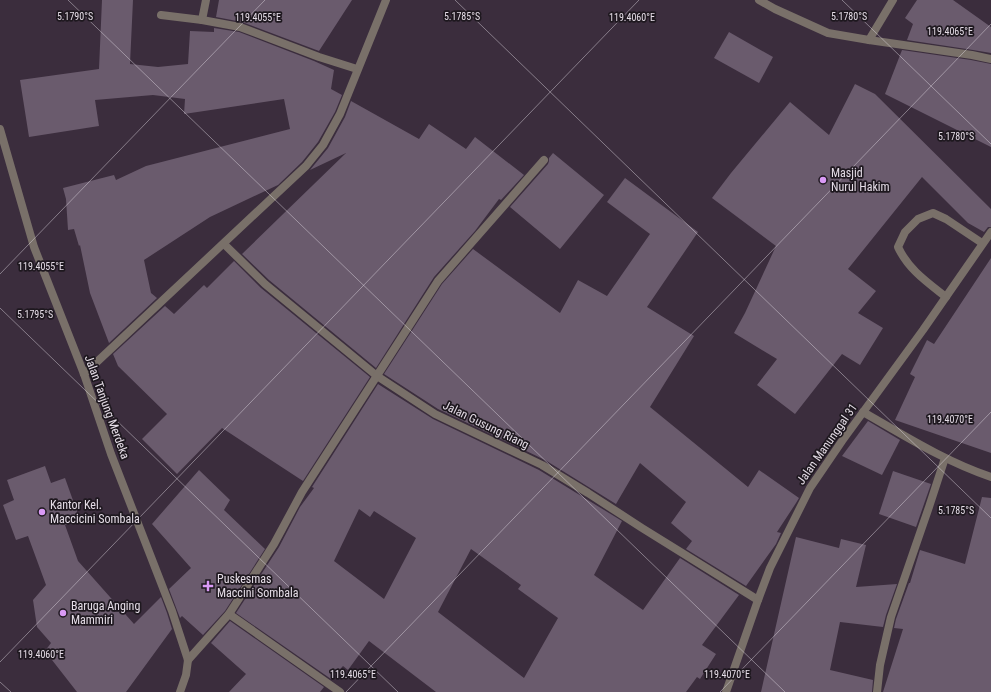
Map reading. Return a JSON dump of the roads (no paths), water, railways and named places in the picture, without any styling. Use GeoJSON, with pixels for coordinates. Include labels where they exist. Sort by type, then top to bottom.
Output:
{"type":"FeatureCollection","features":[{"type":"Feature","properties":{"kind":"street"},"geometry":{"type":"LineString","coordinates":[[202,20],[206,0]]}},
{"type":"Feature","properties":{"kind":"street"},"geometry":{"type":"LineString","coordinates":[[84,374],[306,166],[323,145],[340,114],[357,68],[386,0]]}},
{"type":"Feature","properties":{"kind":"street"},"geometry":{"type":"LineString","coordinates":[[759,0],[775,9],[828,33],[991,59]]}},
{"type":"Feature","properties":{"kind":"street"},"geometry":{"type":"LineString","coordinates":[[869,40],[893,0]]}},
{"type":"Feature","properties":{"kind":"street"},"geometry":{"type":"LineString","coordinates":[[161,15],[202,20],[240,27],[319,57],[357,68]]}},
{"type":"Feature","properties":{"kind":"street","name":"Jalan Tanjung Merdeka"},"geometry":{"type":"LineString","coordinates":[[0,129],[34,247],[84,374],[111,454],[172,611],[188,660],[186,675],[180,692]]}},
{"type":"Feature","properties":{"kind":"street"},"geometry":{"type":"LineString","coordinates":[[188,660],[229,614],[274,544],[302,492],[438,281],[544,160]]}},
{"type":"Feature","properties":{"kind":"street"},"geometry":{"type":"LineString","coordinates":[[946,297],[918,275],[902,257],[898,247],[905,232],[918,219],[933,213],[946,219],[982,243]]}},
{"type":"Feature","properties":{"kind":"street","name":"Jalan Manunggal 31"},"geometry":{"type":"LineString","coordinates":[[726,692],[770,568],[810,488],[991,232]]}},
{"type":"Feature","properties":{"kind":"street","name":"Jalan Gusung Riang"},"geometry":{"type":"LineString","coordinates":[[224,244],[265,284],[377,376],[435,414],[542,465],[758,600]]}},
{"type":"Feature","properties":{"kind":"street"},"geometry":{"type":"LineString","coordinates":[[863,412],[945,458],[991,477]]}},
{"type":"Feature","properties":{"kind":"street"},"geometry":{"type":"LineString","coordinates":[[877,692],[880,665],[891,617],[945,458]]}},
{"type":"Feature","properties":{"kind":"street"},"geometry":{"type":"LineString","coordinates":[[229,614],[340,692]]}},
{"type":"Feature","properties":{"kind":"place","name":"Masjid Nurul Hakim"},"geometry":{"type":"Point","coordinates":[823,180]}},
{"type":"Feature","properties":{"kind":"place","name":"Kantor Kel. Maccicini Sombala"},"geometry":{"type":"Point","coordinates":[42,512]}},
{"type":"Feature","properties":{"kind":"place","name":"Puskesmas Maccini Sombala"},"geometry":{"type":"Point","coordinates":[208,586]}},
{"type":"Feature","properties":{"kind":"place","name":"Baruga Anging Mammiri"},"geometry":{"type":"Point","coordinates":[63,613]}}]}
